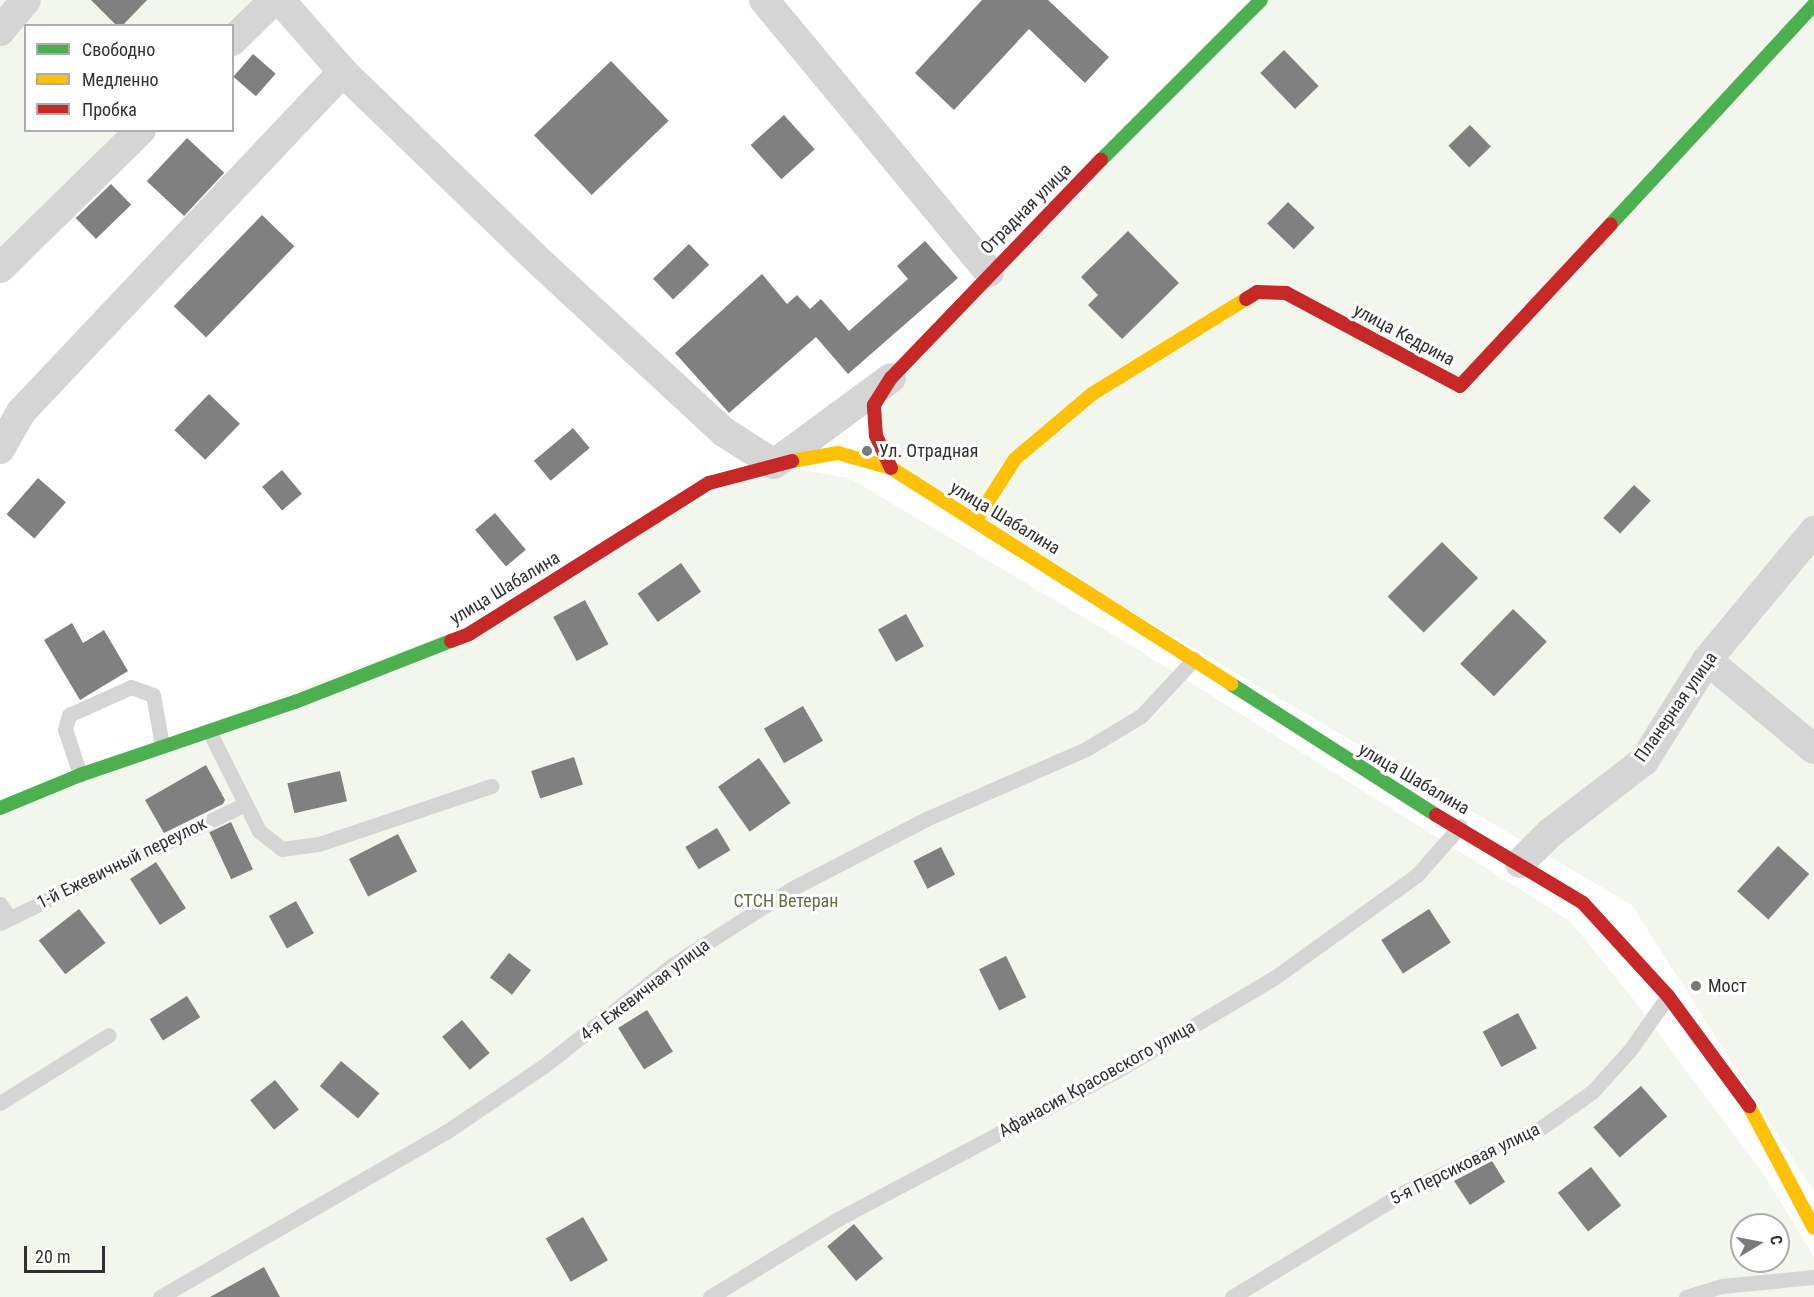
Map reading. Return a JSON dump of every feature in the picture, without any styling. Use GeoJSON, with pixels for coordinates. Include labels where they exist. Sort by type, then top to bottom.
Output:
{"type":"FeatureCollection","features":[{"type":"Feature","properties":{"kind":"street"},"geometry":{"type":"LineString","coordinates":[[0,31],[27,0]]}},
{"type":"Feature","properties":{"kind":"street"},"geometry":{"type":"LineString","coordinates":[[234,39],[274,0]]}},
{"type":"Feature","properties":{"kind":"street"},"geometry":{"type":"LineString","coordinates":[[280,0],[343,72],[544,266],[724,432],[774,464],[891,378]]}},
{"type":"Feature","properties":{"kind":"street"},"geometry":{"type":"LineString","coordinates":[[764,0],[989,272]]}},
{"type":"Feature","properties":{"kind":"street","name":"Отрадная улица"},"geometry":{"type":"LineString","coordinates":[[891,468],[876,436],[874,405],[891,378],[989,272],[1261,0]]}},
{"type":"Feature","properties":{"kind":"street","name":"улица Кедрина"},"geometry":{"type":"LineString","coordinates":[[976,520],[1015,459],[1092,394],[1257,292],[1286,292],[1460,386],[1814,5]]}},
{"type":"Feature","properties":{"kind":"street"},"geometry":{"type":"LineString","coordinates":[[0,449],[21,412],[343,72]]}},
{"type":"Feature","properties":{"kind":"street"},"geometry":{"type":"LineString","coordinates":[[0,268],[139,132]]}},
{"type":"Feature","properties":{"kind":"street","name":"улица Шабалина"},"geometry":{"type":"LineString","coordinates":[[0,808],[80,775],[162,745],[209,731],[469,633],[709,483],[774,464],[838,453],[891,468],[1194,659],[1342,758],[1460,826],[1583,903],[1668,996],[1748,1103],[1814,1228]]}},
{"type":"Feature","properties":{"kind":"street","name":"Планерная улица"},"geometry":{"type":"LineString","coordinates":[[1520,863],[1550,833],[1644,761],[1707,660],[1814,531]]}},
{"type":"Feature","properties":{"kind":"street"},"geometry":{"type":"LineString","coordinates":[[1707,660],[1814,749]]}},
{"type":"Feature","properties":{"kind":"lane","name":"4-я Ежевичная улица"},"geometry":{"type":"LineString","coordinates":[[160,1297],[446,1132],[545,1065],[672,965],[793,888],[926,819],[1086,749],[1141,716],[1194,659]]}},
{"type":"Feature","properties":{"kind":"lane"},"geometry":{"type":"LineString","coordinates":[[80,775],[65,729],[69,715],[131,687],[153,695],[162,745]]}},
{"type":"Feature","properties":{"kind":"lane"},"geometry":{"type":"LineString","coordinates":[[209,731],[259,831],[282,849],[319,844],[491,786]]}},
{"type":"Feature","properties":{"kind":"lane","name":"1-й Ежевичный переулок"},"geometry":{"type":"LineString","coordinates":[[4,920],[245,804]]}},
{"type":"Feature","properties":{"kind":"lane","name":"Афанасия Красовского улица"},"geometry":{"type":"LineString","coordinates":[[710,1297],[838,1219],[1114,1072],[1274,978],[1417,874],[1460,826]]}},
{"type":"Feature","properties":{"kind":"lane"},"geometry":{"type":"LineString","coordinates":[[0,904],[4,920]]}},
{"type":"Feature","properties":{"kind":"lane","name":"5-я Персиковая улица"},"geometry":{"type":"LineString","coordinates":[[1232,1297],[1406,1191],[1542,1126],[1592,1092],[1668,996]]}},
{"type":"Feature","properties":{"kind":"lane"},"geometry":{"type":"LineString","coordinates":[[0,1103],[109,1035]]}},
{"type":"Feature","properties":{"kind":"lane"},"geometry":{"type":"LineString","coordinates":[[1686,1297],[1722,1286],[1814,1277]]}},
{"type":"Feature","properties":{"kind":"green space"},"geometry":{"type":"Polygon","coordinates":[[[0,0],[267,0],[234,25],[24,24],[24,132],[133,132],[0,260],[0,0]]]}},
{"type":"Feature","properties":{"kind":"green space"},"geometry":{"type":"Polygon","coordinates":[[[1261,0],[1814,0],[1814,1192],[1632,905],[917,486],[876,436],[891,378],[1261,0]]]}},
{"type":"Feature","properties":{"kind":"green space","name":"СТСН Ветеран"},"geometry":{"type":"Polygon","coordinates":[[[768,464],[849,478],[1137,649],[1570,921],[1633,999],[1766,1178],[1787,1213],[1730,1213],[1730,1273],[1790,1273],[1790,1218],[1814,1257],[1814,1297],[0,1297],[0,801],[460,629],[768,464]]]}},
{"type":"Feature","properties":{"kind":"building"},"geometry":{"type":"Polygon","coordinates":[[[91,0],[147,0],[124,24],[115,24],[91,0]]]}},
{"type":"Feature","properties":{"kind":"building"},"geometry":{"type":"Polygon","coordinates":[[[982,0],[1048,0],[1109,57],[1085,83],[1029,29],[954,110],[915,73],[982,0]]]}},
{"type":"Feature","properties":{"kind":"building"},"geometry":{"type":"Polygon","coordinates":[[[1284,50],[1319,86],[1295,109],[1260,73],[1284,50]]]}},
{"type":"Feature","properties":{"kind":"building"},"geometry":{"type":"Polygon","coordinates":[[[253,54],[276,74],[256,96],[234,77],[253,54]]]}},
{"type":"Feature","properties":{"kind":"building"},"geometry":{"type":"Polygon","coordinates":[[[611,61],[669,121],[592,195],[534,135],[611,61]]]}},
{"type":"Feature","properties":{"kind":"building"},"geometry":{"type":"Polygon","coordinates":[[[784,115],[815,149],[781,179],[751,145],[784,115]]]}},
{"type":"Feature","properties":{"kind":"building"},"geometry":{"type":"Polygon","coordinates":[[[1470,125],[1491,147],[1469,167],[1448,146],[1470,125]]]}},
{"type":"Feature","properties":{"kind":"building"},"geometry":{"type":"Polygon","coordinates":[[[187,138],[224,173],[184,216],[147,181],[187,138]]]}},
{"type":"Feature","properties":{"kind":"building"},"geometry":{"type":"Polygon","coordinates":[[[111,184],[131,205],[96,239],[76,218],[111,184]]]}},
{"type":"Feature","properties":{"kind":"building"},"geometry":{"type":"Polygon","coordinates":[[[1288,202],[1315,228],[1294,249],[1267,224],[1288,202]]]}},
{"type":"Feature","properties":{"kind":"building"},"geometry":{"type":"Polygon","coordinates":[[[262,215],[294,246],[206,338],[174,306],[262,215]]]}},
{"type":"Feature","properties":{"kind":"building"},"geometry":{"type":"Polygon","coordinates":[[[1128,231],[1179,283],[1122,339],[1088,305],[1098,295],[1081,277],[1128,231]]]}},
{"type":"Feature","properties":{"kind":"building"},"geometry":{"type":"Polygon","coordinates":[[[925,241],[958,278],[848,374],[816,337],[729,413],[675,353],[762,274],[787,304],[797,295],[810,309],[821,299],[849,331],[908,279],[897,266],[925,241]]]}},
{"type":"Feature","properties":{"kind":"building"},"geometry":{"type":"Polygon","coordinates":[[[689,244],[709,265],[673,300],[653,279],[689,244]]]}},
{"type":"Feature","properties":{"kind":"building"},"geometry":{"type":"Polygon","coordinates":[[[209,394],[240,424],[205,460],[174,430],[209,394]]]}},
{"type":"Feature","properties":{"kind":"building"},"geometry":{"type":"Polygon","coordinates":[[[573,428],[590,448],[551,481],[534,461],[573,428]]]}},
{"type":"Feature","properties":{"kind":"building"},"geometry":{"type":"Polygon","coordinates":[[[282,470],[302,494],[282,510],[262,487],[282,470]]]}},
{"type":"Feature","properties":{"kind":"building"},"geometry":{"type":"Polygon","coordinates":[[[38,478],[66,502],[34,539],[7,514],[38,478]]]}},
{"type":"Feature","properties":{"kind":"building"},"geometry":{"type":"Polygon","coordinates":[[[1634,485],[1651,501],[1620,534],[1603,518],[1634,485]]]}},
{"type":"Feature","properties":{"kind":"building"},"geometry":{"type":"Polygon","coordinates":[[[495,513],[526,550],[506,566],[475,530],[495,513]]]}},
{"type":"Feature","properties":{"kind":"building"},"geometry":{"type":"Polygon","coordinates":[[[1442,542],[1478,578],[1424,633],[1388,596],[1442,542]]]}},
{"type":"Feature","properties":{"kind":"building"},"geometry":{"type":"Polygon","coordinates":[[[681,563],[701,592],[658,622],[638,593],[681,563]]]}},
{"type":"Feature","properties":{"kind":"building"},"geometry":{"type":"Polygon","coordinates":[[[585,600],[608,644],[577,661],[553,617],[585,600]]]}},
{"type":"Feature","properties":{"kind":"building"},"geometry":{"type":"Polygon","coordinates":[[[1513,609],[1547,642],[1494,696],[1460,664],[1513,609]]]}},
{"type":"Feature","properties":{"kind":"building"},"geometry":{"type":"Polygon","coordinates":[[[906,614],[924,646],[896,662],[878,630],[906,614]]]}},
{"type":"Feature","properties":{"kind":"building"},"geometry":{"type":"Polygon","coordinates":[[[72,623],[83,643],[104,630],[128,671],[80,700],[44,640],[72,623]]]}},
{"type":"Feature","properties":{"kind":"building"},"geometry":{"type":"Polygon","coordinates":[[[803,706],[823,741],[784,763],[764,728],[803,706]]]}},
{"type":"Feature","properties":{"kind":"building"},"geometry":{"type":"Polygon","coordinates":[[[574,757],[583,785],[540,798],[531,771],[574,757]]]}},
{"type":"Feature","properties":{"kind":"building"},"geometry":{"type":"Polygon","coordinates":[[[759,758],[791,803],[750,832],[718,787],[759,758]]]}},
{"type":"Feature","properties":{"kind":"building"},"geometry":{"type":"Polygon","coordinates":[[[206,765],[225,800],[223,804],[164,833],[145,800],[206,765]]]}},
{"type":"Feature","properties":{"kind":"building"},"geometry":{"type":"Polygon","coordinates":[[[340,771],[347,801],[294,813],[287,783],[340,771]]]}},
{"type":"Feature","properties":{"kind":"building"},"geometry":{"type":"Polygon","coordinates":[[[231,822],[253,869],[231,879],[209,832],[231,822]]]}},
{"type":"Feature","properties":{"kind":"building"},"geometry":{"type":"Polygon","coordinates":[[[717,828],[730,850],[699,869],[685,847],[717,828]]]}},
{"type":"Feature","properties":{"kind":"building"},"geometry":{"type":"Polygon","coordinates":[[[398,834],[417,871],[368,896],[349,859],[398,834]]]}},
{"type":"Feature","properties":{"kind":"building"},"geometry":{"type":"Polygon","coordinates":[[[1778,846],[1809,874],[1768,919],[1737,891],[1778,846]]]}},
{"type":"Feature","properties":{"kind":"building"},"geometry":{"type":"Polygon","coordinates":[[[941,847],[955,875],[927,889],[913,861],[941,847]]]}},
{"type":"Feature","properties":{"kind":"building"},"geometry":{"type":"Polygon","coordinates":[[[156,862],[186,908],[160,925],[130,879],[156,862]]]}},
{"type":"Feature","properties":{"kind":"building"},"geometry":{"type":"Polygon","coordinates":[[[296,901],[314,933],[287,948],[269,916],[296,901]]]}},
{"type":"Feature","properties":{"kind":"building"},"geometry":{"type":"Polygon","coordinates":[[[79,909],[105,943],[65,974],[39,940],[79,909]]]}},
{"type":"Feature","properties":{"kind":"building"},"geometry":{"type":"Polygon","coordinates":[[[1429,909],[1451,943],[1403,974],[1381,940],[1429,909]]]}},
{"type":"Feature","properties":{"kind":"building"},"geometry":{"type":"Polygon","coordinates":[[[509,953],[531,970],[512,995],[490,977],[509,953]]]}},
{"type":"Feature","properties":{"kind":"building"},"geometry":{"type":"Polygon","coordinates":[[[1006,956],[1026,997],[999,1010],[979,969],[1006,956]]]}},
{"type":"Feature","properties":{"kind":"building"},"geometry":{"type":"Polygon","coordinates":[[[187,996],[200,1017],[163,1041],[150,1019],[187,996]]]}},
{"type":"Feature","properties":{"kind":"building"},"geometry":{"type":"Polygon","coordinates":[[[647,1010],[673,1052],[644,1070],[618,1028],[647,1010]]]}},
{"type":"Feature","properties":{"kind":"building"},"geometry":{"type":"Polygon","coordinates":[[[1518,1013],[1537,1048],[1501,1067],[1483,1032],[1518,1013]]]}},
{"type":"Feature","properties":{"kind":"building"},"geometry":{"type":"Polygon","coordinates":[[[462,1020],[490,1053],[470,1070],[442,1037],[462,1020]]]}},
{"type":"Feature","properties":{"kind":"building"},"geometry":{"type":"Polygon","coordinates":[[[341,1061],[379,1093],[358,1118],[320,1086],[341,1061]]]}},
{"type":"Feature","properties":{"kind":"building"},"geometry":{"type":"Polygon","coordinates":[[[275,1080],[299,1110],[274,1130],[250,1100],[275,1080]]]}},
{"type":"Feature","properties":{"kind":"building"},"geometry":{"type":"Polygon","coordinates":[[[1641,1086],[1667,1116],[1620,1158],[1593,1127],[1641,1086]]]}},
{"type":"Feature","properties":{"kind":"building"},"geometry":{"type":"Polygon","coordinates":[[[1492,1161],[1505,1182],[1470,1205],[1454,1181],[1492,1161]]]}},
{"type":"Feature","properties":{"kind":"building"},"geometry":{"type":"Polygon","coordinates":[[[1591,1167],[1621,1206],[1588,1231],[1558,1193],[1591,1167]]]}},
{"type":"Feature","properties":{"kind":"building"},"geometry":{"type":"Polygon","coordinates":[[[583,1217],[608,1260],[571,1282],[546,1238],[583,1217]]]}},
{"type":"Feature","properties":{"kind":"building"},"geometry":{"type":"Polygon","coordinates":[[[854,1224],[883,1258],[856,1281],[827,1246],[854,1224]]]}},
{"type":"Feature","properties":{"kind":"building"},"geometry":{"type":"Polygon","coordinates":[[[264,1267],[280,1297],[210,1297],[264,1267]]]}},
{"type":"Feature","properties":{"kind":"traffic: fast"},"geometry":{"type":"LineString","coordinates":[[1101,160],[1261,0]]}},
{"type":"Feature","properties":{"kind":"traffic: fast"},"geometry":{"type":"LineString","coordinates":[[1611,224],[1814,5]]}},
{"type":"Feature","properties":{"kind":"traffic: fast"},"geometry":{"type":"LineString","coordinates":[[0,808],[80,775],[295,702],[451,641]]}},
{"type":"Feature","properties":{"kind":"traffic: fast"},"geometry":{"type":"LineString","coordinates":[[1231,684],[1436,815]]}},
{"type":"Feature","properties":{"kind":"traffic: slow"},"geometry":{"type":"LineString","coordinates":[[976,520],[1015,459],[1092,394],[1246,299]]}},
{"type":"Feature","properties":{"kind":"traffic: slow"},"geometry":{"type":"LineString","coordinates":[[792,461],[838,453],[891,468],[1231,684]]}},
{"type":"Feature","properties":{"kind":"traffic: slow"},"geometry":{"type":"LineString","coordinates":[[1749,1106],[1814,1228]]}},
{"type":"Feature","properties":{"kind":"traffic: jam"},"geometry":{"type":"LineString","coordinates":[[891,468],[876,436],[874,405],[891,378],[1101,160]]}},
{"type":"Feature","properties":{"kind":"traffic: jam"},"geometry":{"type":"LineString","coordinates":[[1246,299],[1257,292],[1286,293],[1460,386],[1611,224]]}},
{"type":"Feature","properties":{"kind":"traffic: jam"},"geometry":{"type":"LineString","coordinates":[[451,641],[469,634],[709,483],[792,461]]}},
{"type":"Feature","properties":{"kind":"traffic: jam"},"geometry":{"type":"LineString","coordinates":[[1436,815],[1583,903],[1668,996],[1749,1106]]}},
{"type":"Feature","properties":{"kind":"place","name":"Ул. Отрадная"},"geometry":{"type":"Point","coordinates":[867,451]}},
{"type":"Feature","properties":{"kind":"place","name":"Мост"},"geometry":{"type":"Point","coordinates":[1696,986]}}]}
